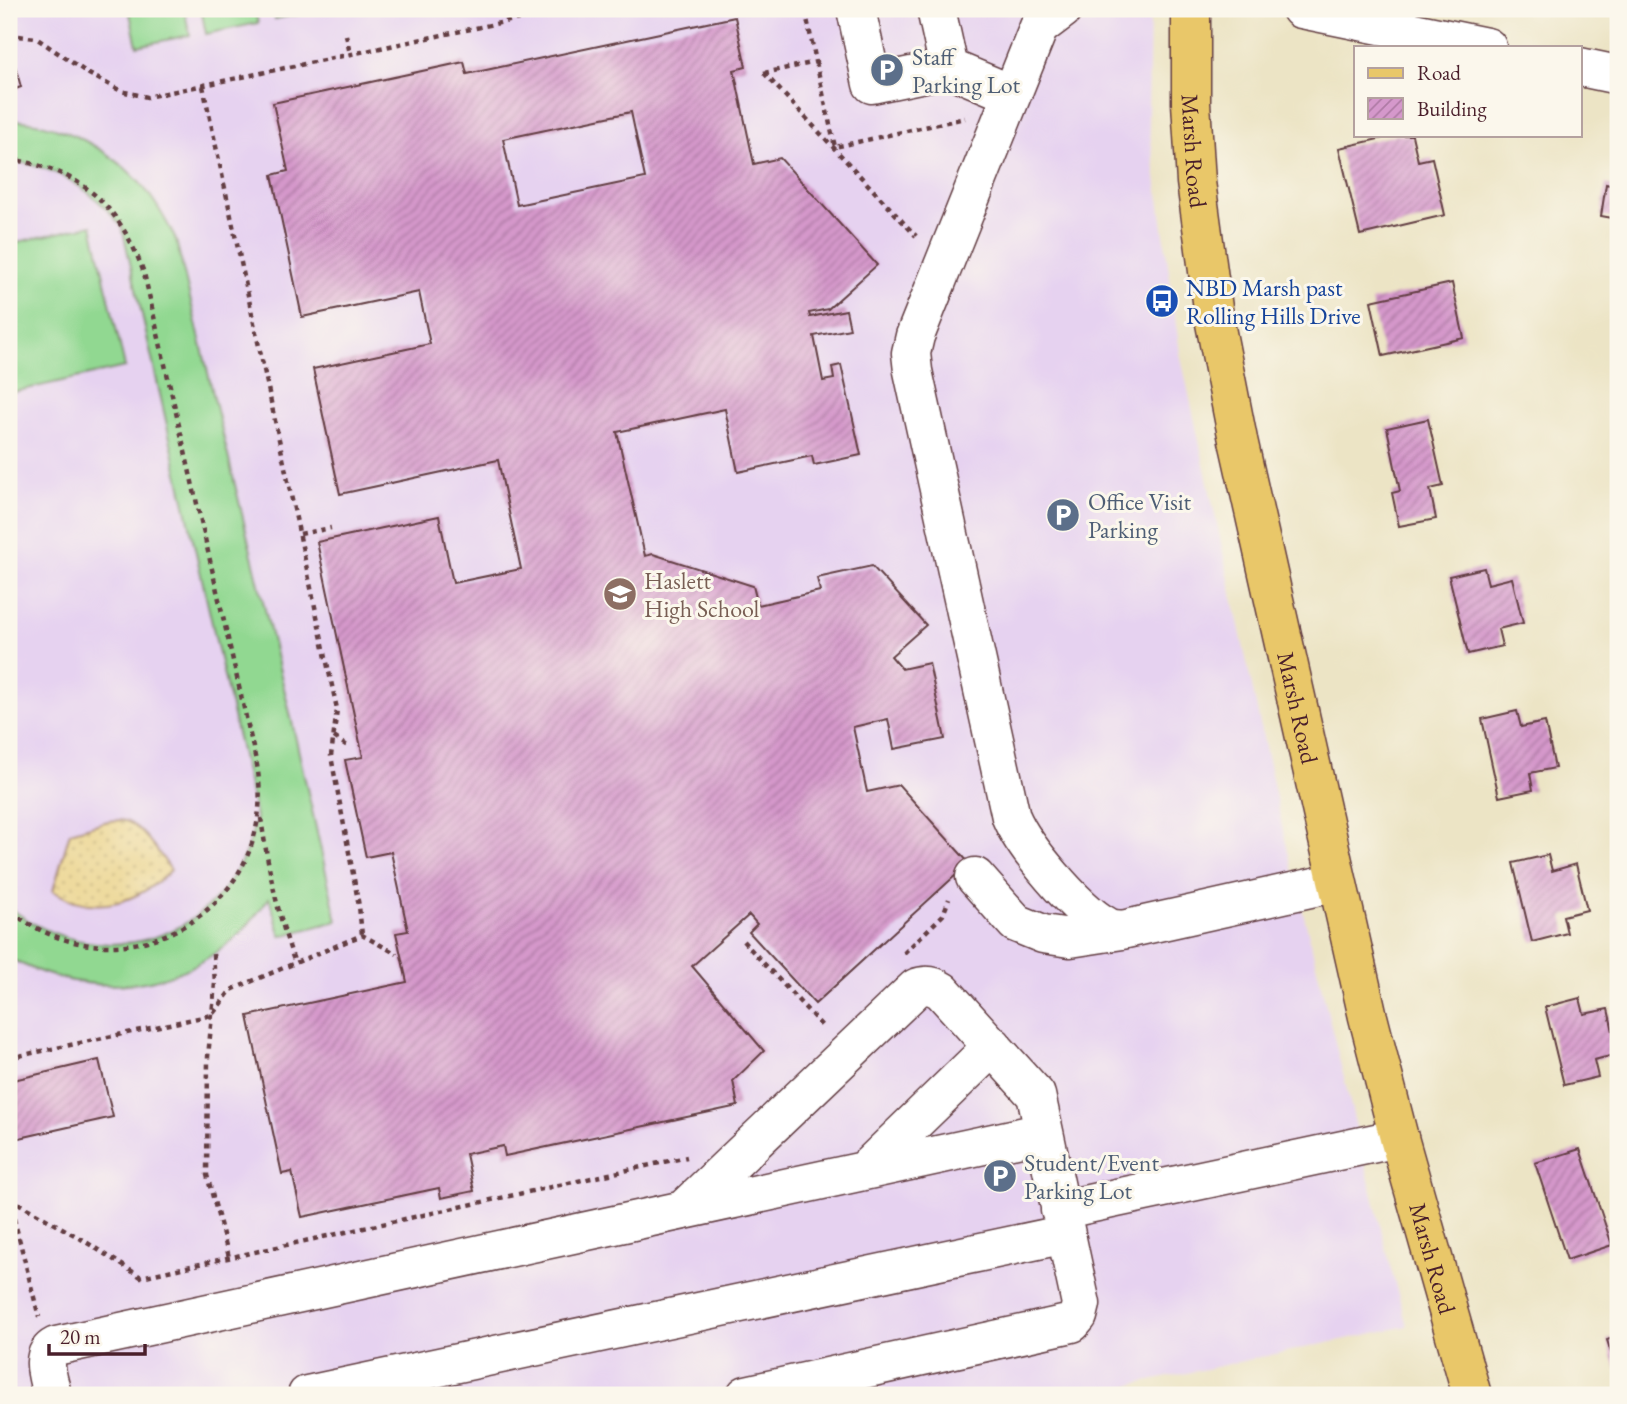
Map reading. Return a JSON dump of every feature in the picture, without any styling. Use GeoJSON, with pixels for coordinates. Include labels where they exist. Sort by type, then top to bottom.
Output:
{"type":"FeatureCollection","features":[{"type":"Feature","properties":{"kind":"main road","name":"Marsh Road"},"geometry":{"type":"LineString","coordinates":[[1191,9],[1191,103],[1196,183],[1215,323],[1238,439],[1337,882],[1399,1138],[1472,1395]]}},
{"type":"Feature","properties":{"kind":"street"},"geometry":{"type":"LineString","coordinates":[[856,9],[872,84],[948,68],[1011,94]]}},
{"type":"Feature","properties":{"kind":"street"},"geometry":{"type":"LineString","coordinates":[[936,9],[948,68]]}},
{"type":"Feature","properties":{"kind":"street"},"geometry":{"type":"LineString","coordinates":[[1063,9],[1039,27],[915,337],[912,362],[1011,817],[1022,839],[1087,912],[1110,928],[1122,930]]}},
{"type":"Feature","properties":{"kind":"street"},"geometry":{"type":"LineString","coordinates":[[1301,9],[1482,46]]}},
{"type":"Feature","properties":{"kind":"street"},"geometry":{"type":"LineString","coordinates":[[1582,66],[1618,75]]}},
{"type":"Feature","properties":{"kind":"street"},"geometry":{"type":"LineString","coordinates":[[963,885],[1016,923],[1043,934],[1070,938],[1122,930],[1337,882]]}},
{"type":"Feature","properties":{"kind":"street"},"geometry":{"type":"LineString","coordinates":[[683,1210],[916,988],[928,985],[942,991],[1036,1095],[1081,1304],[1078,1316],[1072,1323],[746,1395]]}},
{"type":"Feature","properties":{"kind":"street"},"geometry":{"type":"LineString","coordinates":[[863,1171],[993,1046]]}},
{"type":"Feature","properties":{"kind":"street"},"geometry":{"type":"LineString","coordinates":[[52,1395],[46,1365],[48,1352],[56,1346],[1044,1132]]}},
{"type":"Feature","properties":{"kind":"street"},"geometry":{"type":"LineString","coordinates":[[307,1395],[1063,1222],[1399,1138]]}},
{"type":"Feature","properties":{"kind":"path"},"geometry":{"type":"LineString","coordinates":[[9,35],[36,38],[89,74],[121,91],[147,97],[566,9]]}},
{"type":"Feature","properties":{"kind":"path"},"geometry":{"type":"LineString","coordinates":[[805,9],[835,147],[972,116],[968,129]]}},
{"type":"Feature","properties":{"kind":"path"},"geometry":{"type":"LineString","coordinates":[[345,35],[350,54]]}},
{"type":"Feature","properties":{"kind":"path"},"geometry":{"type":"LineString","coordinates":[[764,73],[816,62]]}},
{"type":"Feature","properties":{"kind":"path"},"geometry":{"type":"LineString","coordinates":[[203,86],[337,709],[331,756],[362,935]]}},
{"type":"Feature","properties":{"kind":"path"},"geometry":{"type":"LineString","coordinates":[[9,159],[57,172],[90,191],[112,211],[124,227],[137,253],[144,273],[257,765],[265,850],[284,935],[295,963]]}},
{"type":"Feature","properties":{"kind":"path"},"geometry":{"type":"LineString","coordinates":[[300,534],[331,528]]}},
{"type":"Feature","properties":{"kind":"path"},"geometry":{"type":"LineString","coordinates":[[334,737],[349,747]]}},
{"type":"Feature","properties":{"kind":"path"},"geometry":{"type":"LineString","coordinates":[[9,910],[44,933],[91,947],[132,946],[164,937],[199,916],[226,892],[251,849],[260,805]]}},
{"type":"Feature","properties":{"kind":"path"},"geometry":{"type":"LineString","coordinates":[[904,953],[943,915],[963,885]]}},
{"type":"Feature","properties":{"kind":"path"},"geometry":{"type":"LineString","coordinates":[[362,935],[397,954]]}},
{"type":"Feature","properties":{"kind":"path"},"geometry":{"type":"LineString","coordinates":[[9,1058],[212,1015],[231,990],[362,935]]}},
{"type":"Feature","properties":{"kind":"path"},"geometry":{"type":"LineString","coordinates":[[743,941],[825,1031]]}},
{"type":"Feature","properties":{"kind":"path"},"geometry":{"type":"LineString","coordinates":[[213,954],[215,983],[208,1057],[207,1175],[229,1258]]}},
{"type":"Feature","properties":{"kind":"path"},"geometry":{"type":"LineString","coordinates":[[9,1198],[141,1277],[700,1154]]}},
{"type":"Feature","properties":{"kind":"path"},"geometry":{"type":"LineString","coordinates":[[9,1198],[48,1352]]}},
{"type":"Feature","properties":{"kind":"shaded area","name":"Haslett High School"},"geometry":{"type":"Polygon","coordinates":[[[9,9],[1150,9],[1148,118],[1180,353],[1284,835],[1407,1326],[1084,1395],[9,1395],[9,9]]]}},
{"type":"Feature","properties":{"kind":"sand"},"geometry":{"type":"Polygon","coordinates":[[[123,820],[138,829],[171,870],[145,891],[115,903],[85,903],[53,891],[70,832],[108,821],[123,820]]]}},
{"type":"Feature","properties":{"kind":"green space"},"geometry":{"type":"Polygon","coordinates":[[[129,9],[184,9],[190,35],[137,46],[129,9]]]}},
{"type":"Feature","properties":{"kind":"green space"},"geometry":{"type":"Polygon","coordinates":[[[201,9],[255,9],[258,23],[206,34],[201,9]]]}},
{"type":"Feature","properties":{"kind":"green space"},"geometry":{"type":"Polygon","coordinates":[[[273,9],[322,9],[275,19],[273,9]]]}},
{"type":"Feature","properties":{"kind":"green space"},"geometry":{"type":"Polygon","coordinates":[[[9,120],[66,132],[101,150],[145,189],[176,240],[290,713],[337,921],[281,936],[269,898],[246,927],[205,960],[178,973],[150,981],[94,984],[65,979],[9,958],[9,907],[46,930],[84,942],[123,943],[160,936],[193,918],[221,893],[243,859],[256,817],[122,227],[99,202],[72,182],[42,168],[9,161],[9,120]]]}},
{"type":"Feature","properties":{"kind":"green space"},"geometry":{"type":"Polygon","coordinates":[[[92,225],[125,367],[9,393],[9,244],[92,225]]]}},
{"type":"Feature","properties":{"kind":"building"},"geometry":{"type":"Polygon","coordinates":[[[735,17],[746,67],[734,70],[754,164],[780,158],[877,265],[828,309],[809,313],[810,317],[846,310],[850,329],[814,336],[823,381],[834,379],[832,367],[841,365],[861,455],[814,465],[812,456],[738,472],[725,409],[617,432],[645,556],[653,554],[753,586],[758,605],[820,591],[817,578],[872,566],[926,625],[891,656],[902,669],[929,663],[945,739],[894,749],[888,719],[853,727],[867,792],[899,785],[969,863],[815,1004],[749,932],[757,924],[749,915],[692,966],[764,1051],[733,1081],[738,1106],[505,1156],[503,1146],[466,1154],[474,1191],[441,1198],[439,1188],[302,1217],[292,1172],[282,1174],[248,1016],[407,982],[396,933],[408,931],[391,852],[366,857],[345,760],[363,757],[317,542],[439,516],[453,583],[521,569],[498,460],[340,494],[313,369],[430,344],[419,292],[302,317],[272,175],[288,171],[273,103],[464,62],[467,74],[735,17]],[[631,112],[503,139],[517,205],[645,178],[631,112]]]}},
{"type":"Feature","properties":{"kind":"building"},"geometry":{"type":"Polygon","coordinates":[[[9,44],[21,87],[9,91],[9,44]]]}},
{"type":"Feature","properties":{"kind":"building"},"geometry":{"type":"Polygon","coordinates":[[[1392,136],[1412,136],[1418,161],[1432,158],[1445,215],[1360,235],[1339,148],[1392,136]]]}},
{"type":"Feature","properties":{"kind":"building"},"geometry":{"type":"Polygon","coordinates":[[[1606,184],[1618,187],[1618,219],[1601,216],[1606,184]]]}},
{"type":"Feature","properties":{"kind":"building"},"geometry":{"type":"Polygon","coordinates":[[[1452,283],[1464,338],[1383,356],[1371,301],[1452,283]]]}},
{"type":"Feature","properties":{"kind":"building"},"geometry":{"type":"Polygon","coordinates":[[[1428,419],[1443,486],[1430,489],[1436,519],[1399,526],[1392,493],[1400,491],[1387,428],[1428,419]]]}},
{"type":"Feature","properties":{"kind":"building"},"geometry":{"type":"Polygon","coordinates":[[[1484,568],[1488,584],[1512,578],[1523,623],[1498,629],[1502,646],[1468,654],[1449,576],[1484,568]]]}},
{"type":"Feature","properties":{"kind":"building"},"geometry":{"type":"Polygon","coordinates":[[[1517,711],[1521,727],[1545,722],[1555,768],[1530,773],[1533,790],[1499,797],[1482,719],[1517,711]]]}},
{"type":"Feature","properties":{"kind":"building"},"geometry":{"type":"Polygon","coordinates":[[[1548,855],[1552,871],[1576,864],[1587,910],[1563,916],[1567,933],[1532,942],[1513,863],[1548,855]]]}},
{"type":"Feature","properties":{"kind":"building"},"geometry":{"type":"Polygon","coordinates":[[[1580,998],[1584,1014],[1608,1009],[1618,1054],[1594,1060],[1598,1077],[1564,1085],[1545,1007],[1580,998]]]}},
{"type":"Feature","properties":{"kind":"building"},"geometry":{"type":"Polygon","coordinates":[[[99,1060],[113,1117],[15,1139],[9,1113],[9,1081],[99,1060]]]}},
{"type":"Feature","properties":{"kind":"building"},"geometry":{"type":"Polygon","coordinates":[[[1580,1149],[1612,1245],[1567,1260],[1535,1163],[1580,1149]]]}},
{"type":"Feature","properties":{"kind":"building"},"geometry":{"type":"Polygon","coordinates":[[[1618,1336],[1618,1374],[1607,1340],[1618,1336]]]}},
{"type":"Feature","properties":{"kind":"place","name":"Staff Parking Lot"},"geometry":{"type":"Point","coordinates":[887,70]}},
{"type":"Feature","properties":{"kind":"place","name":"NBD Marsh past Rolling Hills Drive"},"geometry":{"type":"Point","coordinates":[1162,301]}},
{"type":"Feature","properties":{"kind":"place","name":"Office Visit Parking"},"geometry":{"type":"Point","coordinates":[1063,515]}},
{"type":"Feature","properties":{"kind":"place","name":"Haslett High School"},"geometry":{"type":"Point","coordinates":[620,594]}},
{"type":"Feature","properties":{"kind":"place","name":"Student/Event Parking Lot"},"geometry":{"type":"Point","coordinates":[1000,1176]}}]}
